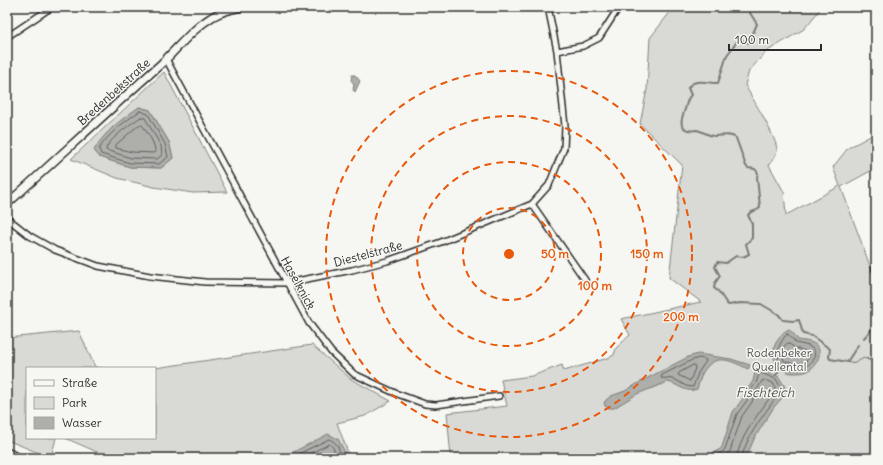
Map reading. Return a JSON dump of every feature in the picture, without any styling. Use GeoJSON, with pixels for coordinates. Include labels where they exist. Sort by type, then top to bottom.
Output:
{"type":"FeatureCollection","features":[{"type":"Feature","properties":{"kind":"street"},"geometry":{"type":"LineString","coordinates":[[7,38],[52,7]]}},
{"type":"Feature","properties":{"kind":"street","name":"Bredenbekstraße"},"geometry":{"type":"LineString","coordinates":[[7,204],[110,108],[166,59],[216,10],[241,7]]}},
{"type":"Feature","properties":{"kind":"street","name":"Diestelstraße"},"geometry":{"type":"LineString","coordinates":[[7,218],[30,236],[56,250],[98,266],[150,276],[205,282],[287,283],[352,270],[387,261],[441,242],[532,204],[549,185],[564,148],[565,126],[558,51],[548,7]]}},
{"type":"Feature","properties":{"kind":"street"},"geometry":{"type":"LineString","coordinates":[[558,51],[583,46],[599,38],[619,7]]}},
{"type":"Feature","properties":{"kind":"street"},"geometry":{"type":"LineString","coordinates":[[616,13],[625,7]]}},
{"type":"Feature","properties":{"kind":"street","name":"Haselknick"},"geometry":{"type":"LineString","coordinates":[[166,59],[287,283],[309,322],[331,352],[354,374],[395,393],[425,404],[453,404],[499,396]]}},
{"type":"Feature","properties":{"kind":"street"},"geometry":{"type":"LineString","coordinates":[[532,204],[585,280]]}},
{"type":"Feature","properties":{"kind":"street"},"geometry":{"type":"LineString","coordinates":[[7,451],[21,458]]}},
{"type":"Feature","properties":{"kind":"green space","name":"Rodenbeker Quellental"},"geometry":{"type":"Polygon","coordinates":[[[674,7],[822,7],[804,29],[766,52],[749,71],[745,85],[769,128],[776,145],[777,151],[769,165],[784,192],[786,215],[840,186],[833,167],[848,148],[876,133],[876,168],[841,187],[873,274],[876,273],[876,458],[451,458],[447,413],[507,406],[501,380],[532,376],[562,365],[564,371],[608,358],[614,355],[616,348],[630,335],[621,319],[701,302],[669,278],[682,165],[640,124],[647,89],[650,38],[674,7]]]}},
{"type":"Feature","properties":{"kind":"green space"},"geometry":{"type":"Polygon","coordinates":[[[164,72],[227,192],[193,193],[154,187],[117,178],[71,159],[164,72]],[[139,107],[99,157],[130,167],[161,168],[173,158],[169,142],[150,110],[139,107]]]}},
{"type":"Feature","properties":{"kind":"green space"},"geometry":{"type":"Polygon","coordinates":[[[79,331],[95,367],[26,367],[26,439],[56,439],[51,458],[7,440],[7,338],[79,331]]]}},
{"type":"Feature","properties":{"kind":"green space"},"geometry":{"type":"Polygon","coordinates":[[[312,345],[351,379],[391,401],[365,416],[337,423],[350,458],[344,458],[345,452],[290,453],[282,458],[111,458],[67,439],[156,439],[156,368],[312,345]]]}},
{"type":"Feature","properties":{"kind":"water"},"geometry":{"type":"Polygon","coordinates":[[[352,75],[355,75],[360,81],[355,92],[353,90],[354,84],[351,80],[352,75]]]}},
{"type":"Feature","properties":{"kind":"water"},"geometry":{"type":"Polygon","coordinates":[[[139,107],[150,110],[169,142],[173,158],[161,168],[130,167],[99,157],[94,150],[109,131],[139,107]]]}},
{"type":"Feature","properties":{"kind":"water"},"geometry":{"type":"Polygon","coordinates":[[[789,330],[798,340],[812,343],[818,348],[818,359],[814,366],[808,371],[799,373],[788,372],[776,364],[774,355],[775,344],[783,332],[789,330]]]}},
{"type":"Feature","properties":{"kind":"water"},"geometry":{"type":"Polygon","coordinates":[[[698,354],[731,359],[750,365],[748,369],[729,361],[717,360],[707,367],[702,374],[697,389],[686,390],[668,382],[637,394],[614,408],[605,406],[604,403],[611,396],[625,391],[688,357],[698,354]]]}},
{"type":"Feature","properties":{"kind":"water","name":"Fischteich"},"geometry":{"type":"Polygon","coordinates":[[[758,367],[779,377],[785,387],[782,398],[774,407],[754,439],[746,458],[707,458],[710,454],[722,447],[733,412],[753,381],[756,368],[758,367]]]}},
{"type":"Feature","properties":{"kind":"water"},"geometry":{"type":"Polygon","coordinates":[[[328,434],[338,439],[345,452],[344,458],[282,458],[328,434]]]}},
{"type":"Feature","properties":{"kind":"waterway"},"geometry":{"type":"LineString","coordinates":[[751,7],[750,13],[757,24],[751,43],[739,39],[727,55],[718,83],[697,82],[690,85],[688,88],[691,95],[687,101],[682,120],[683,127],[688,130],[697,130],[712,136],[734,136],[746,166],[748,168],[755,169],[758,173],[757,177],[760,207],[758,210],[751,212],[748,215],[752,224],[752,238],[746,244],[749,254],[743,257],[736,256],[726,263],[717,262],[715,267],[720,276],[715,283],[714,288],[729,305],[740,303],[761,304],[778,314],[783,320],[799,320],[803,334],[812,336],[830,349],[830,359],[854,363],[866,358],[876,363]]}},
{"type":"Feature","properties":{"kind":"waterway"},"geometry":{"type":"LineString","coordinates":[[864,338],[876,327]]}},
{"type":"Feature","properties":{"kind":"waterway"},"geometry":{"type":"LineString","coordinates":[[847,362],[858,345]]}},
{"type":"Feature","properties":{"kind":"waterway"},"geometry":{"type":"LineString","coordinates":[[776,375],[780,369]]}}]}
